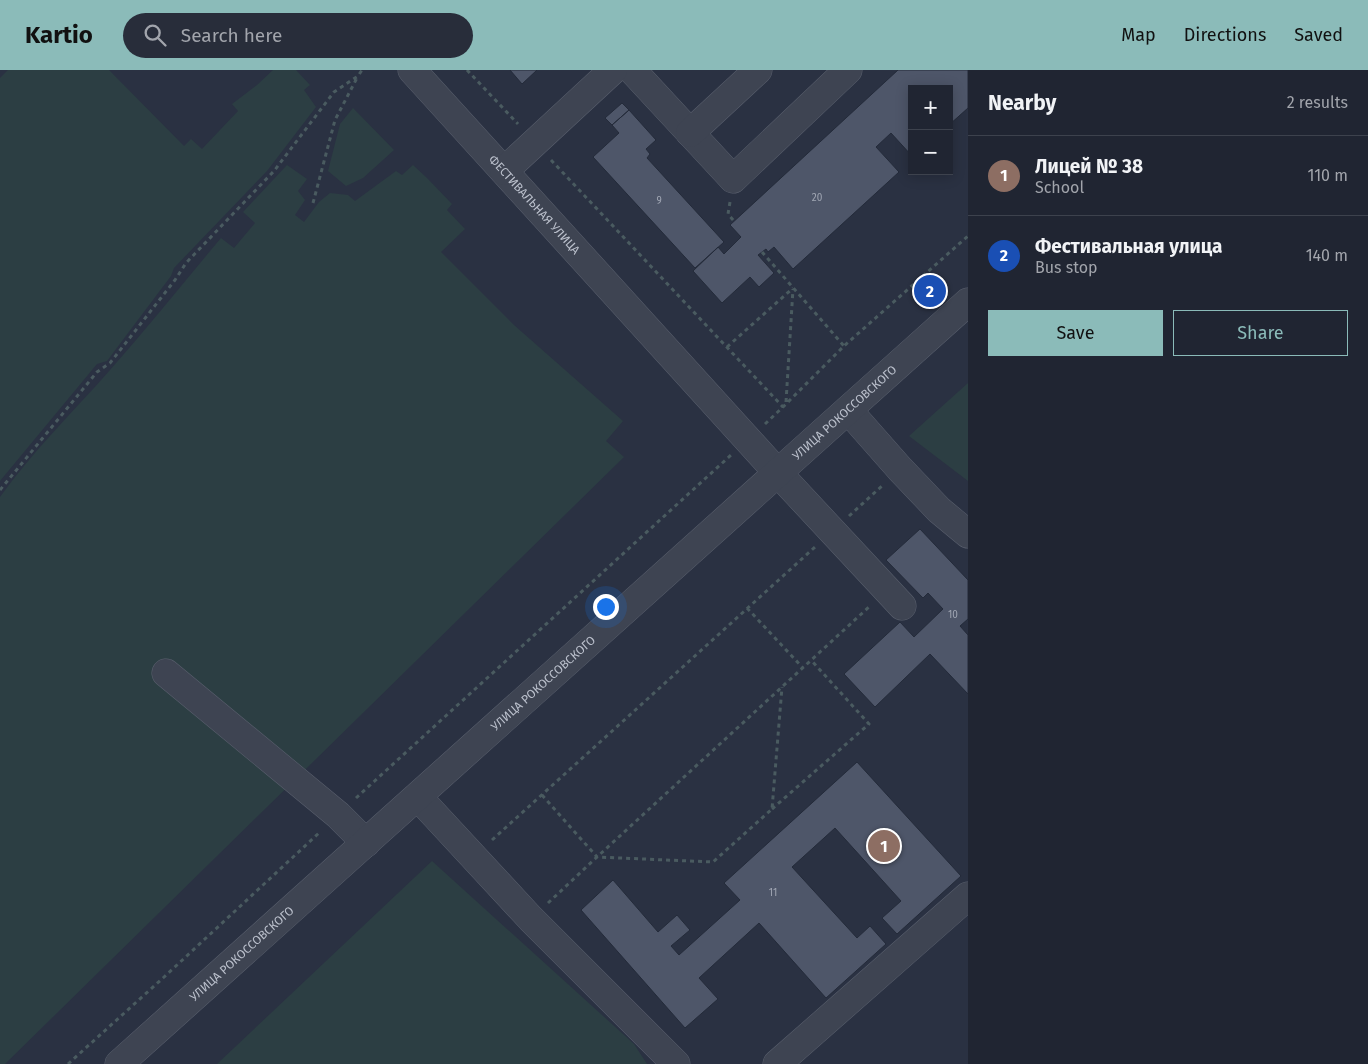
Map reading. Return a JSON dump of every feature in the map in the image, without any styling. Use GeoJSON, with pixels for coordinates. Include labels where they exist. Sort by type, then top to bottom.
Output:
{"type":"FeatureCollection","features":[{"type":"Feature","properties":{"kind":"street","name":"ФЕСТИВАЛЬНАЯ УЛИЦА"},"geometry":{"type":"LineString","coordinates":[[412,70],[894,598]]}},
{"type":"Feature","properties":{"kind":"street"},"geometry":{"type":"LineString","coordinates":[[504,171],[613,70]]}},
{"type":"Feature","properties":{"kind":"street"},"geometry":{"type":"LineString","coordinates":[[632,70],[733,179],[848,70]]}},
{"type":"Feature","properties":{"kind":"street"},"geometry":{"type":"LineString","coordinates":[[690,134],[758,70]]}},
{"type":"Feature","properties":{"kind":"street","name":"УЛИЦА РОКОССОВСКОГО"},"geometry":{"type":"LineString","coordinates":[[119,1064],[968,302]]}},
{"type":"Feature","properties":{"kind":"street"},"geometry":{"type":"LineString","coordinates":[[848,410],[938,510],[968,534]]}},
{"type":"Feature","properties":{"kind":"street"},"geometry":{"type":"LineString","coordinates":[[166,673],[338,815],[366,843]]}},
{"type":"Feature","properties":{"kind":"street"},"geometry":{"type":"LineString","coordinates":[[418,797],[531,919],[676,1064]]}},
{"type":"Feature","properties":{"kind":"street"},"geometry":{"type":"LineString","coordinates":[[777,1064],[968,896]]}},
{"type":"Feature","properties":{"kind":"path"},"geometry":{"type":"LineString","coordinates":[[313,203],[335,120],[362,70]]}},
{"type":"Feature","properties":{"kind":"path"},"geometry":{"type":"LineString","coordinates":[[467,70],[783,408]]}},
{"type":"Feature","properties":{"kind":"path"},"geometry":{"type":"LineString","coordinates":[[0,490],[97,372],[110,363],[175,280],[186,263],[274,171],[334,92],[358,76]]}},
{"type":"Feature","properties":{"kind":"path"},"geometry":{"type":"LineString","coordinates":[[68,1064],[783,408],[844,346],[968,236]]}},
{"type":"Feature","properties":{"kind":"path"},"geometry":{"type":"LineString","coordinates":[[762,252],[844,346]]}},
{"type":"Feature","properties":{"kind":"path"},"geometry":{"type":"LineString","coordinates":[[727,347],[793,288]]}},
{"type":"Feature","properties":{"kind":"path"},"geometry":{"type":"LineString","coordinates":[[786,403],[793,288]]}},
{"type":"Feature","properties":{"kind":"path"},"geometry":{"type":"LineString","coordinates":[[474,856],[900,469]]}},
{"type":"Feature","properties":{"kind":"path"},"geometry":{"type":"LineString","coordinates":[[531,919],[811,660],[894,598]]}},
{"type":"Feature","properties":{"kind":"path"},"geometry":{"type":"LineString","coordinates":[[747,608],[802,668]]}},
{"type":"Feature","properties":{"kind":"path"},"geometry":{"type":"LineString","coordinates":[[542,795],[597,857],[713,862],[869,724],[811,660]]}},
{"type":"Feature","properties":{"kind":"path"},"geometry":{"type":"LineString","coordinates":[[772,809],[782,687]]}},
{"type":"Feature","properties":{"kind":"shaded area"},"geometry":{"type":"Polygon","coordinates":[[[8,70],[109,70],[184,146],[191,139],[202,149],[238,111],[232,104],[273,70],[296,70],[310,85],[304,90],[316,107],[267,171],[174,268],[171,276],[107,361],[97,364],[0,481],[0,78],[8,70]]]}},
{"type":"Feature","properties":{"kind":"shaded area"},"geometry":{"type":"Polygon","coordinates":[[[353,108],[394,150],[363,178],[346,186],[328,171],[340,124],[353,108]]]}},
{"type":"Feature","properties":{"kind":"shaded area"},"geometry":{"type":"Polygon","coordinates":[[[287,165],[307,179],[298,191],[305,200],[295,215],[304,222],[319,202],[330,193],[348,195],[355,201],[396,171],[402,175],[413,165],[452,204],[447,210],[465,229],[441,252],[514,325],[623,421],[606,441],[624,457],[5,1064],[0,1064],[0,497],[12,480],[124,354],[221,238],[234,248],[255,223],[243,212],[287,165]]]}},
{"type":"Feature","properties":{"kind":"shaded area"},"geometry":{"type":"Polygon","coordinates":[[[968,383],[968,481],[909,436],[968,383]]]}},
{"type":"Feature","properties":{"kind":"shaded area"},"geometry":{"type":"Polygon","coordinates":[[[432,861],[634,1044],[647,1064],[217,1064],[432,861]]]}},
{"type":"Feature","properties":{"kind":"building"},"geometry":{"type":"Polygon","coordinates":[[[510,70],[537,70],[522,84],[510,70]]]}},
{"type":"Feature","properties":{"kind":"building"},"geometry":{"type":"Polygon","coordinates":[[[898,70],[968,70],[968,108],[953,121],[953,85],[908,85],[908,152],[891,133],[876,147],[899,172],[793,269],[774,247],[768,252],[766,249],[758,255],[774,273],[759,287],[750,277],[722,303],[693,271],[718,247],[724,254],[741,237],[730,225],[898,70]]]}},
{"type":"Feature","properties":{"kind":"building"},"geometry":{"type":"Polygon","coordinates":[[[622,103],[629,110],[612,125],[605,118],[622,103]]]}},
{"type":"Feature","properties":{"kind":"building"},"geometry":{"type":"Polygon","coordinates":[[[629,110],[656,140],[646,149],[650,154],[647,158],[724,242],[695,268],[593,157],[619,133],[612,125],[629,110]]]}},
{"type":"Feature","properties":{"kind":"building"},"geometry":{"type":"Polygon","coordinates":[[[920,529],[968,580],[968,619],[960,626],[968,635],[968,694],[930,654],[875,707],[844,674],[900,622],[914,637],[943,609],[928,593],[923,598],[886,560],[920,529]]]}},
{"type":"Feature","properties":{"kind":"building"},"geometry":{"type":"Polygon","coordinates":[[[857,762],[961,876],[897,934],[882,918],[901,901],[835,828],[792,867],[857,938],[870,926],[886,944],[826,998],[759,923],[699,978],[718,999],[685,1028],[581,910],[613,880],[658,932],[677,915],[690,930],[671,946],[679,955],[740,900],[724,883],[857,762]]]}},
{"type":"Feature","properties":{"kind":"place","name":"Фестивальная улица"},"geometry":{"type":"Point","coordinates":[930,291]}},
{"type":"Feature","properties":{"kind":"place","name":"Лицей № 38"},"geometry":{"type":"Point","coordinates":[884,846]}}]}
